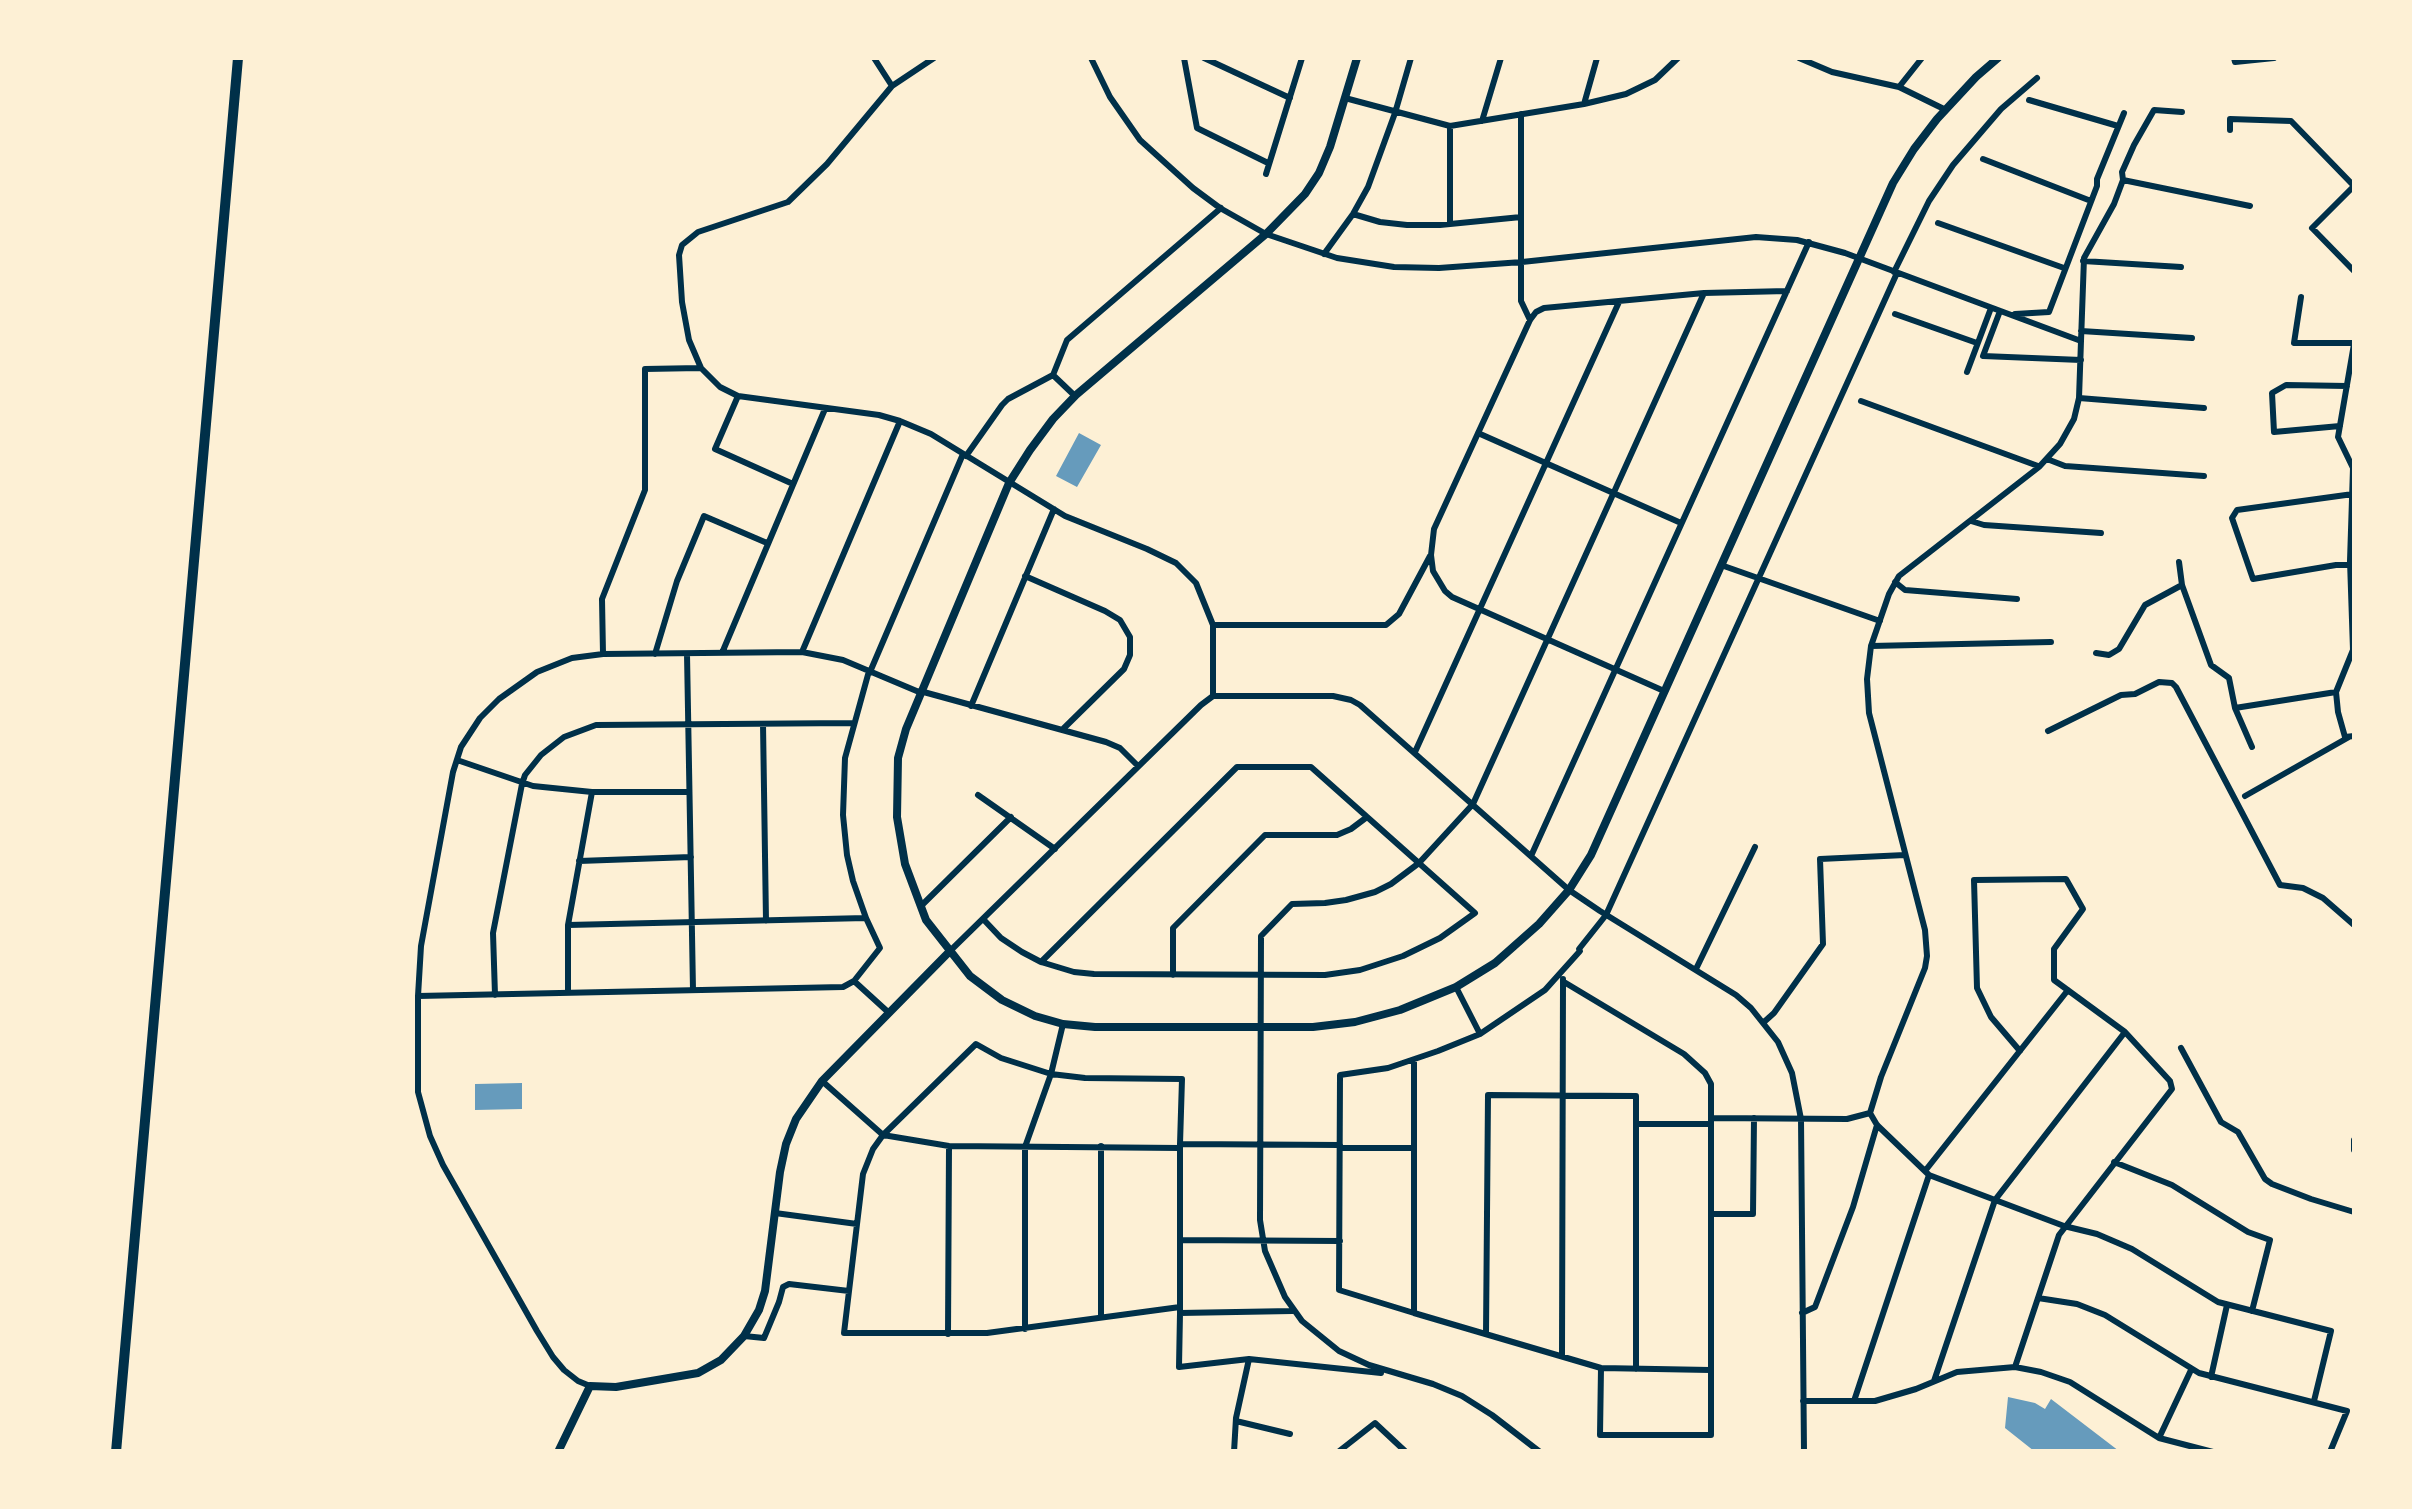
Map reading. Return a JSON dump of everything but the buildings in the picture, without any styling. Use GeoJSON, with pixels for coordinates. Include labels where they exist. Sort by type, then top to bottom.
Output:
{"type":"FeatureCollection","features":[{"type":"Feature","properties":{"kind":"highway"},"geometry":{"type":"LineString","coordinates":[[116,1452],[238,58]]}},
{"type":"Feature","properties":{"kind":"street"},"geometry":{"type":"LineString","coordinates":[[874,58],[892,86]]}},
{"type":"Feature","properties":{"kind":"street"},"geometry":{"type":"LineString","coordinates":[[934,58],[892,86],[827,164],[788,202],[698,232],[682,245],[682,302],[689,340],[700,368],[720,387],[738,396],[900,421],[930,434],[1064,516],[1184,569],[1200,590],[1213,625],[1213,696]]}},
{"type":"Feature","properties":{"kind":"street"},"geometry":{"type":"LineString","coordinates":[[1092,58],[1110,98],[1140,140],[1167,167],[1221,208],[1266,234],[1324,254],[1358,263],[1406,268],[1522,262],[1756,238],[1809,242],[2081,341]]}},
{"type":"Feature","properties":{"kind":"street"},"geometry":{"type":"LineString","coordinates":[[1184,58],[1197,128],[1268,162]]}},
{"type":"Feature","properties":{"kind":"street"},"geometry":{"type":"LineString","coordinates":[[1204,58],[1290,98]]}},
{"type":"Feature","properties":{"kind":"street"},"geometry":{"type":"LineString","coordinates":[[1266,174],[1302,58]]}},
{"type":"Feature","properties":{"kind":"street"},"geometry":{"type":"LineString","coordinates":[[1356,58],[1330,147],[1314,181],[1293,208],[1075,396],[1041,435],[1010,483],[920,692],[898,758],[897,800],[905,864],[926,920],[949,952],[970,976],[1002,1000],[1035,1016],[1063,1024],[1095,1026],[1332,1026],[1355,1022],[1400,1010],[1456,987],[1494,963],[1539,924],[1591,855],[1893,182],[1946,110],[1998,58]]}},
{"type":"Feature","properties":{"kind":"street"},"geometry":{"type":"LineString","coordinates":[[1324,254],[1368,186],[1411,58]]}},
{"type":"Feature","properties":{"kind":"street"},"geometry":{"type":"LineString","coordinates":[[1482,121],[1501,58]]}},
{"type":"Feature","properties":{"kind":"street"},"geometry":{"type":"LineString","coordinates":[[1584,104],[1597,58]]}},
{"type":"Feature","properties":{"kind":"street"},"geometry":{"type":"LineString","coordinates":[[1345,98],[1450,126],[1626,94],[1646,86],[1678,58]]}},
{"type":"Feature","properties":{"kind":"street"},"geometry":{"type":"LineString","coordinates":[[1799,58],[1832,72],[1899,87],[1946,110]]}},
{"type":"Feature","properties":{"kind":"street"},"geometry":{"type":"LineString","coordinates":[[1899,87],[1922,58]]}},
{"type":"Feature","properties":{"kind":"street"},"geometry":{"type":"LineString","coordinates":[[2234,58],[2234,62],[2274,58]]}},
{"type":"Feature","properties":{"kind":"street"},"geometry":{"type":"LineString","coordinates":[[1710,1370],[1601,1368],[1339,1290],[1340,1076],[1414,1060],[1480,1034],[1530,1001],[1562,973],[1606,915],[1929,201],[1993,117],[2037,78]]}},
{"type":"Feature","properties":{"kind":"street"},"geometry":{"type":"LineString","coordinates":[[2029,100],[2118,126]]}},
{"type":"Feature","properties":{"kind":"street"},"geometry":{"type":"LineString","coordinates":[[2182,112],[2154,110],[2134,145],[2114,204],[2084,262],[2079,398],[2066,434],[2039,466],[1895,582],[1872,646],[1867,679],[1869,713],[1926,936],[1926,962],[1870,1113],[1877,1125],[1927,1173],[2064,1226],[2098,1234],[2142,1254],[2227,1305],[2331,1332],[2314,1402]]}},
{"type":"Feature","properties":{"kind":"street"},"geometry":{"type":"LineString","coordinates":[[2000,312],[2049,312],[2124,113]]}},
{"type":"Feature","properties":{"kind":"street"},"geometry":{"type":"LineString","coordinates":[[1521,114],[1521,301],[1530,320]]}},
{"type":"Feature","properties":{"kind":"street"},"geometry":{"type":"LineString","coordinates":[[2230,130],[2230,119],[2291,122],[2354,185],[2312,228],[2354,271]]}},
{"type":"Feature","properties":{"kind":"street"},"geometry":{"type":"LineString","coordinates":[[1450,126],[1450,223]]}},
{"type":"Feature","properties":{"kind":"street"},"geometry":{"type":"LineString","coordinates":[[1982,159],[2090,201]]}},
{"type":"Feature","properties":{"kind":"street"},"geometry":{"type":"LineString","coordinates":[[2122,180],[2250,206]]}},
{"type":"Feature","properties":{"kind":"street"},"geometry":{"type":"LineString","coordinates":[[418,996],[843,987],[854,981],[880,948],[866,918],[847,855],[842,776],[853,723],[870,671],[965,455],[1008,398],[1053,376],[1067,340],[1221,208]]}},
{"type":"Feature","properties":{"kind":"street"},"geometry":{"type":"LineString","coordinates":[[1353,214],[1380,222],[1450,223],[1521,217]]}},
{"type":"Feature","properties":{"kind":"street"},"geometry":{"type":"LineString","coordinates":[[1938,223],[2064,268]]}},
{"type":"Feature","properties":{"kind":"street"},"geometry":{"type":"LineString","coordinates":[[1531,856],[1809,242]]}},
{"type":"Feature","properties":{"kind":"street"},"geometry":{"type":"LineString","coordinates":[[2084,262],[2182,267]]}},
{"type":"Feature","properties":{"kind":"street"},"geometry":{"type":"LineString","coordinates":[[1664,691],[1457,600],[1445,591],[1432,571],[1434,529],[1536,312],[1544,308],[1704,293],[1787,290]]}},
{"type":"Feature","properties":{"kind":"street"},"geometry":{"type":"LineString","coordinates":[[1540,1452],[1462,1396],[1339,1352],[1293,1311],[1277,1283],[1260,1220],[1260,936],[1292,904],[1325,904],[1366,895],[1391,884],[1420,863],[1473,804],[1704,293]]}},
{"type":"Feature","properties":{"kind":"street"},"geometry":{"type":"LineString","coordinates":[[2300,297],[2294,343],[2354,343],[2338,438],[2353,468],[2353,650],[2336,692],[2344,737],[2352,736]]}},
{"type":"Feature","properties":{"kind":"street"},"geometry":{"type":"LineString","coordinates":[[1415,752],[1619,302]]}},
{"type":"Feature","properties":{"kind":"street"},"geometry":{"type":"LineString","coordinates":[[1967,372],[1977,344],[2000,312]]}},
{"type":"Feature","properties":{"kind":"street"},"geometry":{"type":"LineString","coordinates":[[2000,312],[1982,356],[2081,360]]}},
{"type":"Feature","properties":{"kind":"street"},"geometry":{"type":"LineString","coordinates":[[1896,314],[1977,344]]}},
{"type":"Feature","properties":{"kind":"street"},"geometry":{"type":"LineString","coordinates":[[2082,331],[2192,338]]}},
{"type":"Feature","properties":{"kind":"street"},"geometry":{"type":"LineString","coordinates":[[603,654],[602,599],[645,490],[645,369],[700,368]]}},
{"type":"Feature","properties":{"kind":"street"},"geometry":{"type":"LineString","coordinates":[[1053,376],[1075,396]]}},
{"type":"Feature","properties":{"kind":"street"},"geometry":{"type":"LineString","coordinates":[[2340,426],[2274,432],[2272,393],[2286,384],[2347,386]]}},
{"type":"Feature","properties":{"kind":"street"},"geometry":{"type":"LineString","coordinates":[[738,396],[715,449],[792,484]]}},
{"type":"Feature","properties":{"kind":"street"},"geometry":{"type":"LineString","coordinates":[[2079,398],[2204,408]]}},
{"type":"Feature","properties":{"kind":"street"},"geometry":{"type":"LineString","coordinates":[[1861,401],[2039,466]]}},
{"type":"Feature","properties":{"kind":"street"},"geometry":{"type":"LineString","coordinates":[[722,653],[825,409]]}},
{"type":"Feature","properties":{"kind":"street"},"geometry":{"type":"LineString","coordinates":[[802,652],[900,421]]}},
{"type":"Feature","properties":{"kind":"street"},"geometry":{"type":"LineString","coordinates":[[1478,434],[1681,523]]}},
{"type":"Feature","properties":{"kind":"street"},"geometry":{"type":"LineString","coordinates":[[2047,459],[2065,466],[2204,476]]}},
{"type":"Feature","properties":{"kind":"street"},"geometry":{"type":"LineString","coordinates":[[2352,562],[2253,579],[2232,518],[2237,510],[2353,492]]}},
{"type":"Feature","properties":{"kind":"street"},"geometry":{"type":"LineString","coordinates":[[971,706],[1054,509]]}},
{"type":"Feature","properties":{"kind":"street"},"geometry":{"type":"LineString","coordinates":[[655,654],[676,582],[704,516],[768,543]]}},
{"type":"Feature","properties":{"kind":"street"},"geometry":{"type":"LineString","coordinates":[[1970,520],[1984,525],[2102,533]]}},
{"type":"Feature","properties":{"kind":"street"},"geometry":{"type":"LineString","coordinates":[[1213,625],[1386,624],[1399,614],[1431,555]]}},
{"type":"Feature","properties":{"kind":"street"},"geometry":{"type":"LineString","coordinates":[[2179,562],[2182,586],[2211,665],[2229,678],[2235,708],[2252,747]]}},
{"type":"Feature","properties":{"kind":"street"},"geometry":{"type":"LineString","coordinates":[[1721,566],[1880,621]]}},
{"type":"Feature","properties":{"kind":"street"},"geometry":{"type":"LineString","coordinates":[[1025,576],[1105,610],[1120,620],[1130,636],[1130,655],[1124,669],[1062,730]]}},
{"type":"Feature","properties":{"kind":"street"},"geometry":{"type":"LineString","coordinates":[[1895,582],[1906,590],[2017,599]]}},
{"type":"Feature","properties":{"kind":"street"},"geometry":{"type":"LineString","coordinates":[[2096,653],[2110,656],[2119,650],[2145,606],[2182,586]]}},
{"type":"Feature","properties":{"kind":"street"},"geometry":{"type":"LineString","coordinates":[[1872,646],[2050,642]]}},
{"type":"Feature","properties":{"kind":"street"},"geometry":{"type":"LineString","coordinates":[[1138,766],[1120,748],[1110,744],[920,692],[833,657],[802,652],[603,654],[572,658],[553,664],[515,687],[480,718],[457,760],[421,946],[418,1092],[442,1165],[553,1357],[590,1386],[616,1387],[698,1373],[720,1360],[744,1336],[759,1310],[786,1144],[804,1106],[822,1081],[1213,696],[1342,697],[1360,705],[1568,890],[1752,1008],[1778,1042],[1792,1073],[1801,1118],[1804,1452]]}},
{"type":"Feature","properties":{"kind":"street"},"geometry":{"type":"LineString","coordinates":[[687,654],[693,990]]}},
{"type":"Feature","properties":{"kind":"street"},"geometry":{"type":"LineString","coordinates":[[2048,731],[2121,695],[2136,694],[2163,682],[2174,684],[2280,885],[2303,888],[2323,898],[2354,925]]}},
{"type":"Feature","properties":{"kind":"street"},"geometry":{"type":"LineString","coordinates":[[2235,708],[2336,692]]}},
{"type":"Feature","properties":{"kind":"street"},"geometry":{"type":"LineString","coordinates":[[495,995],[493,933],[522,784],[541,756],[573,732],[596,726],[853,723]]}},
{"type":"Feature","properties":{"kind":"street"},"geometry":{"type":"LineString","coordinates":[[762,724],[766,921]]}},
{"type":"Feature","properties":{"kind":"street"},"geometry":{"type":"LineString","coordinates":[[2245,796],[2352,736]]}},
{"type":"Feature","properties":{"kind":"street"},"geometry":{"type":"LineString","coordinates":[[457,760],[522,784],[592,792],[689,792]]}},
{"type":"Feature","properties":{"kind":"street"},"geometry":{"type":"LineString","coordinates":[[984,920],[1001,938],[1041,962],[1084,974],[1325,975],[1375,966],[1427,945],[1475,913],[1310,767],[1238,767],[1041,962]]}},
{"type":"Feature","properties":{"kind":"street"},"geometry":{"type":"LineString","coordinates":[[568,993],[568,926],[592,792]]}},
{"type":"Feature","properties":{"kind":"street"},"geometry":{"type":"LineString","coordinates":[[978,795],[1055,848]]}},
{"type":"Feature","properties":{"kind":"street"},"geometry":{"type":"LineString","coordinates":[[1173,975],[1173,928],[1266,835],[1337,835],[1352,830],[1367,816]]}},
{"type":"Feature","properties":{"kind":"street"},"geometry":{"type":"LineString","coordinates":[[921,906],[1011,818]]}},
{"type":"Feature","properties":{"kind":"street"},"geometry":{"type":"LineString","coordinates":[[1696,969],[1755,848]]}},
{"type":"Feature","properties":{"kind":"street"},"geometry":{"type":"LineString","coordinates":[[1764,1022],[1823,944],[1820,859],[1905,855]]}},
{"type":"Feature","properties":{"kind":"street"},"geometry":{"type":"LineString","coordinates":[[580,861],[691,857]]}},
{"type":"Feature","properties":{"kind":"street"},"geometry":{"type":"LineString","coordinates":[[2015,1367],[2064,1226],[2172,1090],[2170,1081],[2126,1032],[2054,980],[2054,949],[2084,909],[2066,879],[1974,880],[1977,988],[1991,1017],[2020,1050]]}},
{"type":"Feature","properties":{"kind":"street"},"geometry":{"type":"LineString","coordinates":[[568,926],[866,918]]}},
{"type":"Feature","properties":{"kind":"street"},"geometry":{"type":"LineString","coordinates":[[1562,973],[1562,1356]]}},
{"type":"Feature","properties":{"kind":"street"},"geometry":{"type":"LineString","coordinates":[[854,981],[888,1012]]}},
{"type":"Feature","properties":{"kind":"street"},"geometry":{"type":"LineString","coordinates":[[1564,982],[1694,1062],[1710,1081],[1711,1436],[1600,1436],[1601,1368]]}},
{"type":"Feature","properties":{"kind":"street"},"geometry":{"type":"LineString","coordinates":[[1456,987],[1480,1034]]}},
{"type":"Feature","properties":{"kind":"street"},"geometry":{"type":"LineString","coordinates":[[1854,1402],[1927,1173],[2068,990]]}},
{"type":"Feature","properties":{"kind":"street"},"geometry":{"type":"LineString","coordinates":[[1025,1329],[1025,1147],[1051,1074],[1063,1024]]}},
{"type":"Feature","properties":{"kind":"street"},"geometry":{"type":"LineString","coordinates":[[1934,1382],[1995,1200],[2126,1032]]}},
{"type":"Feature","properties":{"kind":"street"},"geometry":{"type":"LineString","coordinates":[[1293,1311],[1180,1310],[1025,1329],[948,1334],[844,1333],[863,1174],[883,1136],[976,1044],[1000,1058],[1051,1074],[1182,1078],[1180,1146],[1180,1310],[1179,1367],[1249,1359],[1397,1374]]}},
{"type":"Feature","properties":{"kind":"street"},"geometry":{"type":"LineString","coordinates":[[2181,1048],[2221,1122],[2238,1132],[2265,1179],[2354,1212]]}},
{"type":"Feature","properties":{"kind":"street"},"geometry":{"type":"LineString","coordinates":[[1414,1060],[1414,1313]]}},
{"type":"Feature","properties":{"kind":"street"},"geometry":{"type":"LineString","coordinates":[[822,1081],[883,1136],[949,1146],[1260,1144],[1414,1148]]}},
{"type":"Feature","properties":{"kind":"street"},"geometry":{"type":"LineString","coordinates":[[1486,1334],[1488,1096],[1636,1096],[1636,1369]]}},
{"type":"Feature","properties":{"kind":"street"},"geometry":{"type":"LineString","coordinates":[[1636,1124],[1754,1118],[1847,1119],[1870,1113]]}},
{"type":"Feature","properties":{"kind":"street"},"geometry":{"type":"LineString","coordinates":[[1711,1214],[1753,1214],[1754,1118]]}},
{"type":"Feature","properties":{"kind":"street"},"geometry":{"type":"LineString","coordinates":[[1802,1313],[1815,1306],[1854,1206],[1877,1125]]}},
{"type":"Feature","properties":{"kind":"street"},"geometry":{"type":"LineString","coordinates":[[2354,1140],[2354,1150]]}},
{"type":"Feature","properties":{"kind":"street"},"geometry":{"type":"LineString","coordinates":[[948,1334],[949,1146]]}},
{"type":"Feature","properties":{"kind":"street"},"geometry":{"type":"LineString","coordinates":[[1101,1146],[1101,1317]]}},
{"type":"Feature","properties":{"kind":"street"},"geometry":{"type":"LineString","coordinates":[[2114,1162],[2172,1185],[2248,1232],[2270,1240],[2252,1312]]}},
{"type":"Feature","properties":{"kind":"street"},"geometry":{"type":"LineString","coordinates":[[774,1213],[857,1224]]}},
{"type":"Feature","properties":{"kind":"street"},"geometry":{"type":"LineString","coordinates":[[1180,1240],[1340,1241]]}},
{"type":"Feature","properties":{"kind":"street"},"geometry":{"type":"LineString","coordinates":[[744,1336],[764,1338],[783,1287],[790,1284],[849,1291]]}},
{"type":"Feature","properties":{"kind":"street"},"geometry":{"type":"LineString","coordinates":[[2038,1298],[2086,1307],[2104,1315],[2191,1370],[2351,1411],[2330,1452]]}},
{"type":"Feature","properties":{"kind":"street"},"geometry":{"type":"LineString","coordinates":[[2211,1376],[2227,1305]]}},
{"type":"Feature","properties":{"kind":"street"},"geometry":{"type":"LineString","coordinates":[[1234,1452],[1241,1386],[1249,1359]]}},
{"type":"Feature","properties":{"kind":"street"},"geometry":{"type":"LineString","coordinates":[[1803,1401],[1886,1398],[1957,1372],[2015,1367],[2070,1382],[2159,1438],[2213,1452]]}},
{"type":"Feature","properties":{"kind":"street"},"geometry":{"type":"LineString","coordinates":[[2159,1438],[2191,1370]]}},
{"type":"Feature","properties":{"kind":"street"},"geometry":{"type":"LineString","coordinates":[[558,1452],[590,1386]]}},
{"type":"Feature","properties":{"kind":"street"},"geometry":{"type":"LineString","coordinates":[[1236,1421],[1290,1434]]}},
{"type":"Feature","properties":{"kind":"street"},"geometry":{"type":"LineString","coordinates":[[1338,1452],[1375,1423],[1406,1452]]}},
{"type":"Feature","properties":{"kind":"water"},"geometry":{"type":"Polygon","coordinates":[[[1079,433],[1101,445],[1077,487],[1056,476],[1079,433]]]}},
{"type":"Feature","properties":{"kind":"water"},"geometry":{"type":"Polygon","coordinates":[[[522,1083],[522,1109],[475,1110],[475,1084],[522,1083]]]}},
{"type":"Feature","properties":{"kind":"water"},"geometry":{"type":"Polygon","coordinates":[[[2008,1397],[2045,1409],[2051,1399],[2119,1451],[2034,1451],[2005,1428],[2008,1397]]]}}]}
